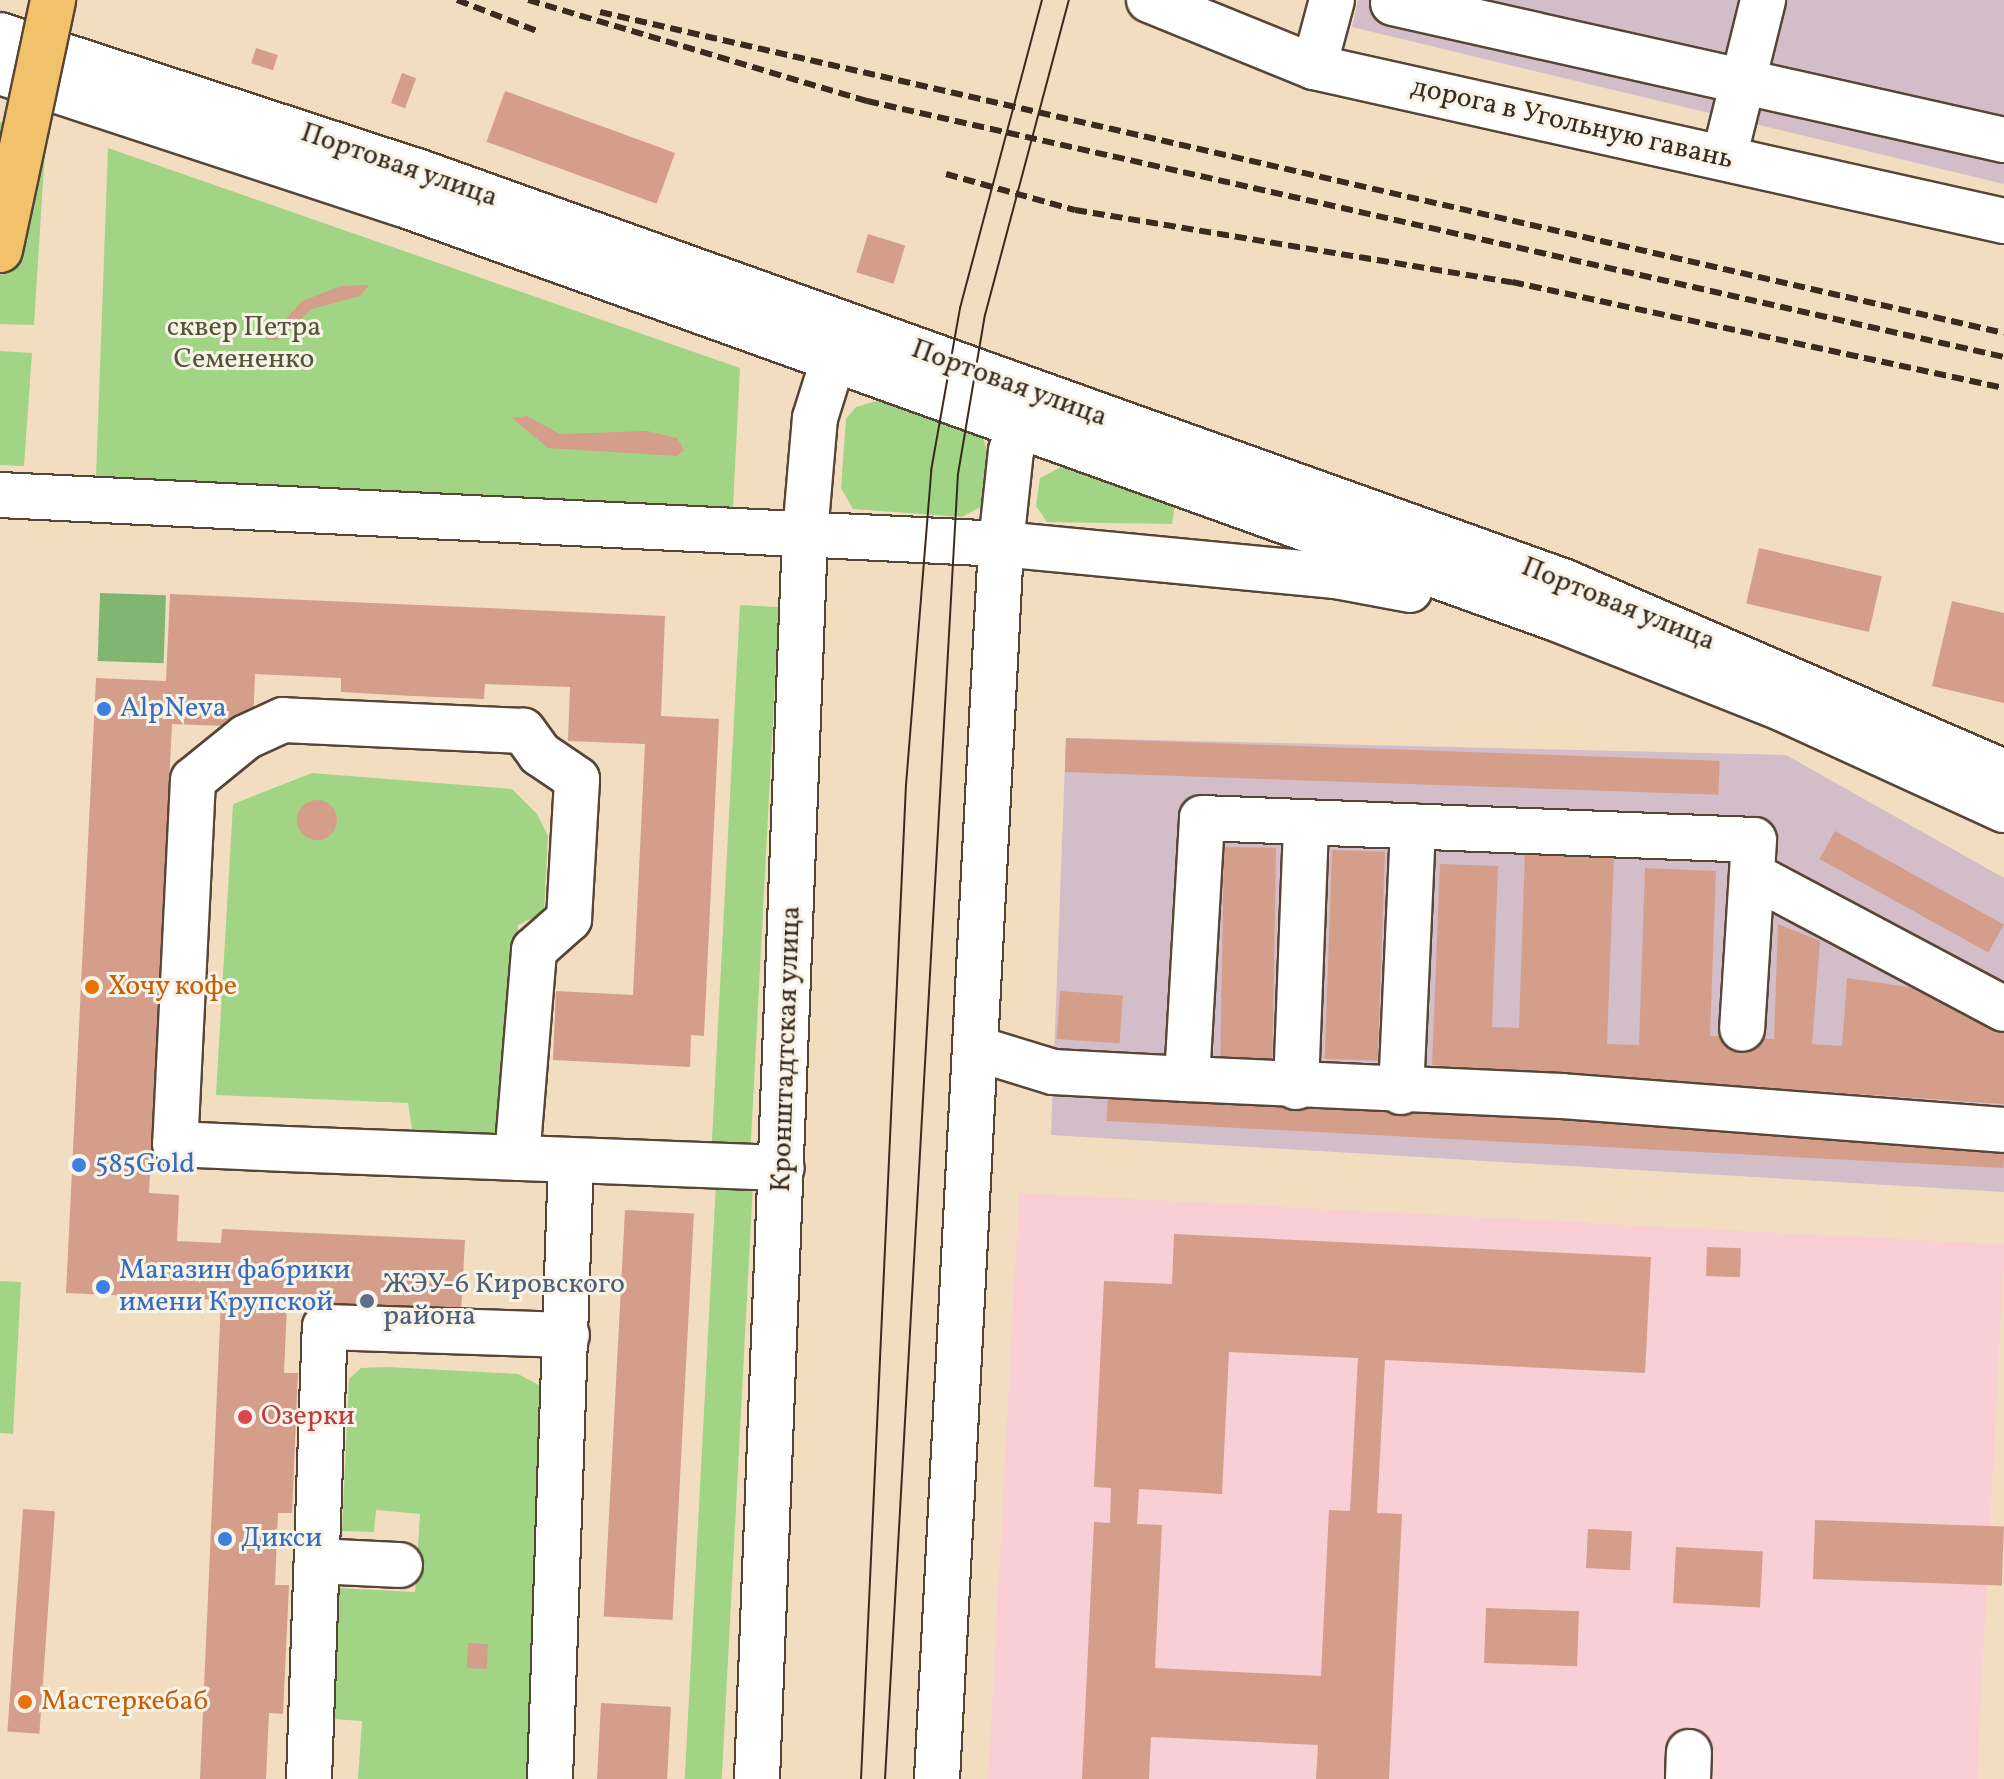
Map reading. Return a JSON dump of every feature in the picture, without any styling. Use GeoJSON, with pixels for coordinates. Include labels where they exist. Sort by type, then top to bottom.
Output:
{"type":"FeatureCollection","features":[{"type":"Feature","properties":{"kind":"main road"},"geometry":{"type":"LineString","coordinates":[[0,250],[53,0]]}},
{"type":"Feature","properties":{"kind":"street"},"geometry":{"type":"LineString","coordinates":[[1314,67],[1332,0]]}},
{"type":"Feature","properties":{"kind":"street"},"geometry":{"type":"LineString","coordinates":[[1724,158],[1763,0]]}},
{"type":"Feature","properties":{"kind":"street","name":"дорога в Угольную гавань"},"geometry":{"type":"LineString","coordinates":[[1158,2],[1314,67],[2004,221]]}},
{"type":"Feature","properties":{"kind":"street"},"geometry":{"type":"LineString","coordinates":[[1393,3],[2004,140]]}},
{"type":"Feature","properties":{"kind":"street","name":"Портовая улица"},"geometry":{"type":"LineString","coordinates":[[0,35],[414,170],[838,342],[1025,410],[1781,708],[2004,810]]}},
{"type":"Feature","properties":{"kind":"street","name":"Портовая улица"},"geometry":{"type":"LineString","coordinates":[[0,72],[46,101],[402,204],[838,342]]}},
{"type":"Feature","properties":{"kind":"street","name":"Кронштадтская улица"},"geometry":{"type":"LineString","coordinates":[[757,1779],[805,534],[815,418],[838,342]]}},
{"type":"Feature","properties":{"kind":"street"},"geometry":{"type":"LineString","coordinates":[[937,1779],[1001,544],[1025,410]]}},
{"type":"Feature","properties":{"kind":"street","name":"Портовая улица"},"geometry":{"type":"LineString","coordinates":[[1025,410],[1565,582],[2004,772]]}},
{"type":"Feature","properties":{"kind":"street","name":"Портовая улица"},"geometry":{"type":"LineString","coordinates":[[0,495],[1001,544],[1335,576],[1554,618]]}},
{"type":"Feature","properties":{"kind":"street"},"geometry":{"type":"LineString","coordinates":[[517,1158],[534,950],[569,919],[577,779],[540,754],[523,731],[283,720],[246,737],[193,780],[175,1144],[517,1158],[782,1168]]}},
{"type":"Feature","properties":{"kind":"street"},"geometry":{"type":"LineString","coordinates":[[1187,1079],[1202,818],[1754,840],[1742,1029]]}},
{"type":"Feature","properties":{"kind":"street"},"geometry":{"type":"LineString","coordinates":[[1296,1087],[1306,822]]}},
{"type":"Feature","properties":{"kind":"street"},"geometry":{"type":"LineString","coordinates":[[1401,1092],[1413,826]]}},
{"type":"Feature","properties":{"kind":"street"},"geometry":{"type":"LineString","coordinates":[[1752,875],[2004,1009]]}},
{"type":"Feature","properties":{"kind":"street"},"geometry":{"type":"LineString","coordinates":[[975,1048],[1053,1072],[1401,1092],[1562,1096],[2004,1130]]}},
{"type":"Feature","properties":{"kind":"street"},"geometry":{"type":"LineString","coordinates":[[550,1779],[571,1160]]}},
{"type":"Feature","properties":{"kind":"street"},"geometry":{"type":"LineString","coordinates":[[309,1779],[325,1327],[567,1335]]}},
{"type":"Feature","properties":{"kind":"street"},"geometry":{"type":"LineString","coordinates":[[317,1561],[400,1565]]}},
{"type":"Feature","properties":{"kind":"shaded area"},"geometry":{"type":"Polygon","coordinates":[[[1358,0],[2004,0],[2004,184],[1352,27],[1358,0]]]}},
{"type":"Feature","properties":{"kind":"shaded area"},"geometry":{"type":"Polygon","coordinates":[[[1066,738],[1786,755],[2004,878],[2004,1192],[1051,1135],[1066,738]]]}},
{"type":"Feature","properties":{"kind":"shaded area"},"geometry":{"type":"Polygon","coordinates":[[[1019,1193],[2004,1245],[1977,1779],[988,1779],[1019,1193]]]}},
{"type":"Feature","properties":{"kind":"green space"},"geometry":{"type":"Polygon","coordinates":[[[0,122],[46,135],[34,325],[0,324],[0,122]]]}},
{"type":"Feature","properties":{"kind":"green space","name":"сквер Петра Семененко"},"geometry":{"type":"Polygon","coordinates":[[[108,148],[740,368],[733,507],[96,477],[108,148]]]}},
{"type":"Feature","properties":{"kind":"green space"},"geometry":{"type":"Polygon","coordinates":[[[0,351],[32,353],[24,466],[0,465],[0,351]]]}},
{"type":"Feature","properties":{"kind":"green space"},"geometry":{"type":"Polygon","coordinates":[[[884,399],[983,438],[990,459],[982,506],[962,517],[853,509],[841,488],[846,419],[856,407],[884,399]]]}},
{"type":"Feature","properties":{"kind":"green space"},"geometry":{"type":"Polygon","coordinates":[[[1065,465],[1175,505],[1172,524],[1047,522],[1036,506],[1040,478],[1065,465]]]}},
{"type":"Feature","properties":{"kind":"green space"},"geometry":{"type":"Polygon","coordinates":[[[100,593],[166,595],[164,663],[98,661],[100,593]]]}},
{"type":"Feature","properties":{"kind":"green space"},"geometry":{"type":"Polygon","coordinates":[[[740,605],[779,607],[750,1155],[711,1153],[740,605]]]}},
{"type":"Feature","properties":{"kind":"green space"},"geometry":{"type":"Polygon","coordinates":[[[312,773],[512,789],[537,814],[548,836],[544,913],[518,925],[506,1135],[414,1142],[408,1103],[216,1095],[233,804],[312,773]]]}},
{"type":"Feature","properties":{"kind":"green space"},"geometry":{"type":"Polygon","coordinates":[[[716,1182],[753,1184],[722,1779],[685,1779],[716,1182]]]}},
{"type":"Feature","properties":{"kind":"green space"},"geometry":{"type":"Polygon","coordinates":[[[0,1281],[21,1282],[13,1434],[0,1433],[0,1281]]]}},
{"type":"Feature","properties":{"kind":"green space"},"geometry":{"type":"Polygon","coordinates":[[[361,1368],[518,1374],[546,1389],[529,1779],[358,1779],[362,1721],[332,1719],[339,1588],[415,1592],[420,1514],[376,1510],[374,1532],[342,1531],[349,1379],[361,1368]]]}},
{"type":"Feature","properties":{"kind":"building"},"geometry":{"type":"Polygon","coordinates":[[[256,48],[278,55],[273,70],[251,63],[256,48]]]}},
{"type":"Feature","properties":{"kind":"building"},"geometry":{"type":"Polygon","coordinates":[[[402,73],[416,78],[405,108],[391,103],[402,73]]]}},
{"type":"Feature","properties":{"kind":"building"},"geometry":{"type":"Polygon","coordinates":[[[505,91],[675,153],[657,204],[487,142],[505,91]]]}},
{"type":"Feature","properties":{"kind":"building"},"geometry":{"type":"Polygon","coordinates":[[[868,234],[905,245],[894,284],[856,272],[868,234]]]}},
{"type":"Feature","properties":{"kind":"building"},"geometry":{"type":"Polygon","coordinates":[[[369,285],[360,296],[312,309],[278,340],[267,340],[302,301],[341,286],[369,285]]]}},
{"type":"Feature","properties":{"kind":"building"},"geometry":{"type":"Polygon","coordinates":[[[527,416],[560,434],[647,431],[677,438],[684,450],[677,456],[548,448],[512,418],[527,416]]]}},
{"type":"Feature","properties":{"kind":"building"},"geometry":{"type":"Polygon","coordinates":[[[1759,548],[1882,576],[1869,632],[1746,604],[1759,548]]]}},
{"type":"Feature","properties":{"kind":"building"},"geometry":{"type":"Polygon","coordinates":[[[170,594],[665,616],[661,716],[719,719],[704,1036],[691,1035],[690,1067],[553,1060],[556,991],[633,995],[645,744],[568,741],[570,687],[485,684],[484,699],[341,692],[341,678],[255,674],[253,727],[172,724],[149,1193],[179,1195],[177,1241],[221,1243],[222,1229],[465,1240],[461,1313],[287,1306],[284,1373],[298,1373],[292,1513],[278,1513],[275,1585],[289,1585],[283,1714],[269,1713],[266,1779],[200,1779],[221,1300],[66,1293],[96,678],[166,681],[170,594]]]}},
{"type":"Feature","properties":{"kind":"building"},"geometry":{"type":"Polygon","coordinates":[[[1952,601],[2004,613],[2004,703],[1932,686],[1952,601]]]}},
{"type":"Feature","properties":{"kind":"building"},"geometry":{"type":"Polygon","coordinates":[[[1066,738],[1720,761],[1718,795],[1065,772],[1066,738]]]}},
{"type":"Feature","properties":{"kind":"building"},"geometry":{"type":"Polygon","coordinates":[[[317,800],[331,806],[337,820],[331,834],[317,840],[303,834],[297,820],[303,806],[317,800]]]}},
{"type":"Feature","properties":{"kind":"building"},"geometry":{"type":"Polygon","coordinates":[[[1835,831],[2004,925],[1988,953],[1819,859],[1835,831]]]}},
{"type":"Feature","properties":{"kind":"building"},"geometry":{"type":"Polygon","coordinates":[[[1224,847],[1276,848],[1272,1061],[1220,1060],[1224,847]]]}},
{"type":"Feature","properties":{"kind":"building"},"geometry":{"type":"Polygon","coordinates":[[[1332,850],[1385,852],[1378,1061],[1325,1059],[1332,850]]]}},
{"type":"Feature","properties":{"kind":"building"},"geometry":{"type":"Polygon","coordinates":[[[1525,851],[1614,855],[1607,1044],[1639,1045],[1645,868],[1716,871],[1710,1036],[1774,1039],[1778,924],[1820,941],[1812,1044],[1842,1046],[1847,978],[1942,992],[2004,1031],[2004,1104],[1432,1065],[1440,864],[1498,866],[1492,1027],[1519,1028],[1525,851]]]}},
{"type":"Feature","properties":{"kind":"building"},"geometry":{"type":"Polygon","coordinates":[[[1060,991],[1123,995],[1119,1043],[1057,1039],[1060,991]]]}},
{"type":"Feature","properties":{"kind":"building"},"geometry":{"type":"Polygon","coordinates":[[[1108,1094],[2004,1141],[2003,1168],[1107,1121],[1108,1094]]]}},
{"type":"Feature","properties":{"kind":"building"},"geometry":{"type":"Polygon","coordinates":[[[625,1210],[694,1214],[673,1620],[604,1616],[625,1210]]]}},
{"type":"Feature","properties":{"kind":"building"},"geometry":{"type":"Polygon","coordinates":[[[1174,1234],[1651,1257],[1645,1373],[1385,1360],[1377,1513],[1402,1514],[1389,1779],[1316,1779],[1318,1745],[1151,1737],[1149,1779],[1082,1779],[1094,1522],[1110,1523],[1111,1488],[1094,1487],[1104,1281],[1172,1284],[1174,1234]],[[1229,1352],[1222,1494],[1139,1489],[1137,1524],[1162,1525],[1155,1668],[1321,1676],[1329,1510],[1350,1511],[1358,1358],[1229,1352]]]}},
{"type":"Feature","properties":{"kind":"building"},"geometry":{"type":"Polygon","coordinates":[[[1707,1247],[1741,1248],[1740,1277],[1706,1276],[1707,1247]]]}},
{"type":"Feature","properties":{"kind":"building"},"geometry":{"type":"Polygon","coordinates":[[[23,1509],[55,1511],[39,1734],[7,1731],[23,1509]]]}},
{"type":"Feature","properties":{"kind":"building"},"geometry":{"type":"Polygon","coordinates":[[[1815,1520],[2004,1527],[2002,1586],[1813,1579],[1815,1520]]]}},
{"type":"Feature","properties":{"kind":"building"},"geometry":{"type":"Polygon","coordinates":[[[1588,1529],[1632,1531],[1630,1570],[1586,1568],[1588,1529]]]}},
{"type":"Feature","properties":{"kind":"building"},"geometry":{"type":"Polygon","coordinates":[[[1676,1547],[1763,1552],[1760,1607],[1673,1603],[1676,1547]]]}},
{"type":"Feature","properties":{"kind":"building"},"geometry":{"type":"Polygon","coordinates":[[[1486,1608],[1579,1611],[1577,1666],[1484,1663],[1486,1608]]]}},
{"type":"Feature","properties":{"kind":"building"},"geometry":{"type":"Polygon","coordinates":[[[468,1643],[488,1644],[487,1669],[467,1668],[468,1643]]]}},
{"type":"Feature","properties":{"kind":"building"},"geometry":{"type":"Polygon","coordinates":[[[601,1703],[671,1707],[667,1779],[597,1779],[601,1703]]]}},
{"type":"Feature","properties":{"kind":"tram line"},"geometry":{"type":"LineString","coordinates":[[861,1779],[906,785],[931,471],[960,308],[1042,0]]}},
{"type":"Feature","properties":{"kind":"tram line"},"geometry":{"type":"LineString","coordinates":[[885,1779],[958,474],[985,315],[1069,0]]}},
{"type":"Feature","properties":{"kind":"railway"},"geometry":{"type":"LineString","coordinates":[[457,0],[537,31]]}},
{"type":"Feature","properties":{"kind":"railway"},"geometry":{"type":"LineString","coordinates":[[528,0],[867,101],[2004,357]]}},
{"type":"Feature","properties":{"kind":"railway"},"geometry":{"type":"LineString","coordinates":[[600,12],[2004,333]]}},
{"type":"Feature","properties":{"kind":"railway"},"geometry":{"type":"LineString","coordinates":[[946,174],[1075,210],[1512,282],[2004,388]]}},
{"type":"Feature","properties":{"kind":"place","name":"AlpNeva"},"geometry":{"type":"Point","coordinates":[104,709]}},
{"type":"Feature","properties":{"kind":"place","name":"Хочу кофе"},"geometry":{"type":"Point","coordinates":[92,987]}},
{"type":"Feature","properties":{"kind":"place","name":"585Gold"},"geometry":{"type":"Point","coordinates":[79,1165]}},
{"type":"Feature","properties":{"kind":"place","name":"Магазин фабрики имени Крупской"},"geometry":{"type":"Point","coordinates":[103,1287]}},
{"type":"Feature","properties":{"kind":"place","name":"ЖЭУ-6 Кировского района"},"geometry":{"type":"Point","coordinates":[367,1301]}},
{"type":"Feature","properties":{"kind":"place","name":"Озерки"},"geometry":{"type":"Point","coordinates":[245,1417]}},
{"type":"Feature","properties":{"kind":"place","name":"Дикси"},"geometry":{"type":"Point","coordinates":[225,1539]}},
{"type":"Feature","properties":{"kind":"place","name":"Мастеркебаб"},"geometry":{"type":"Point","coordinates":[25,1702]}}]}
